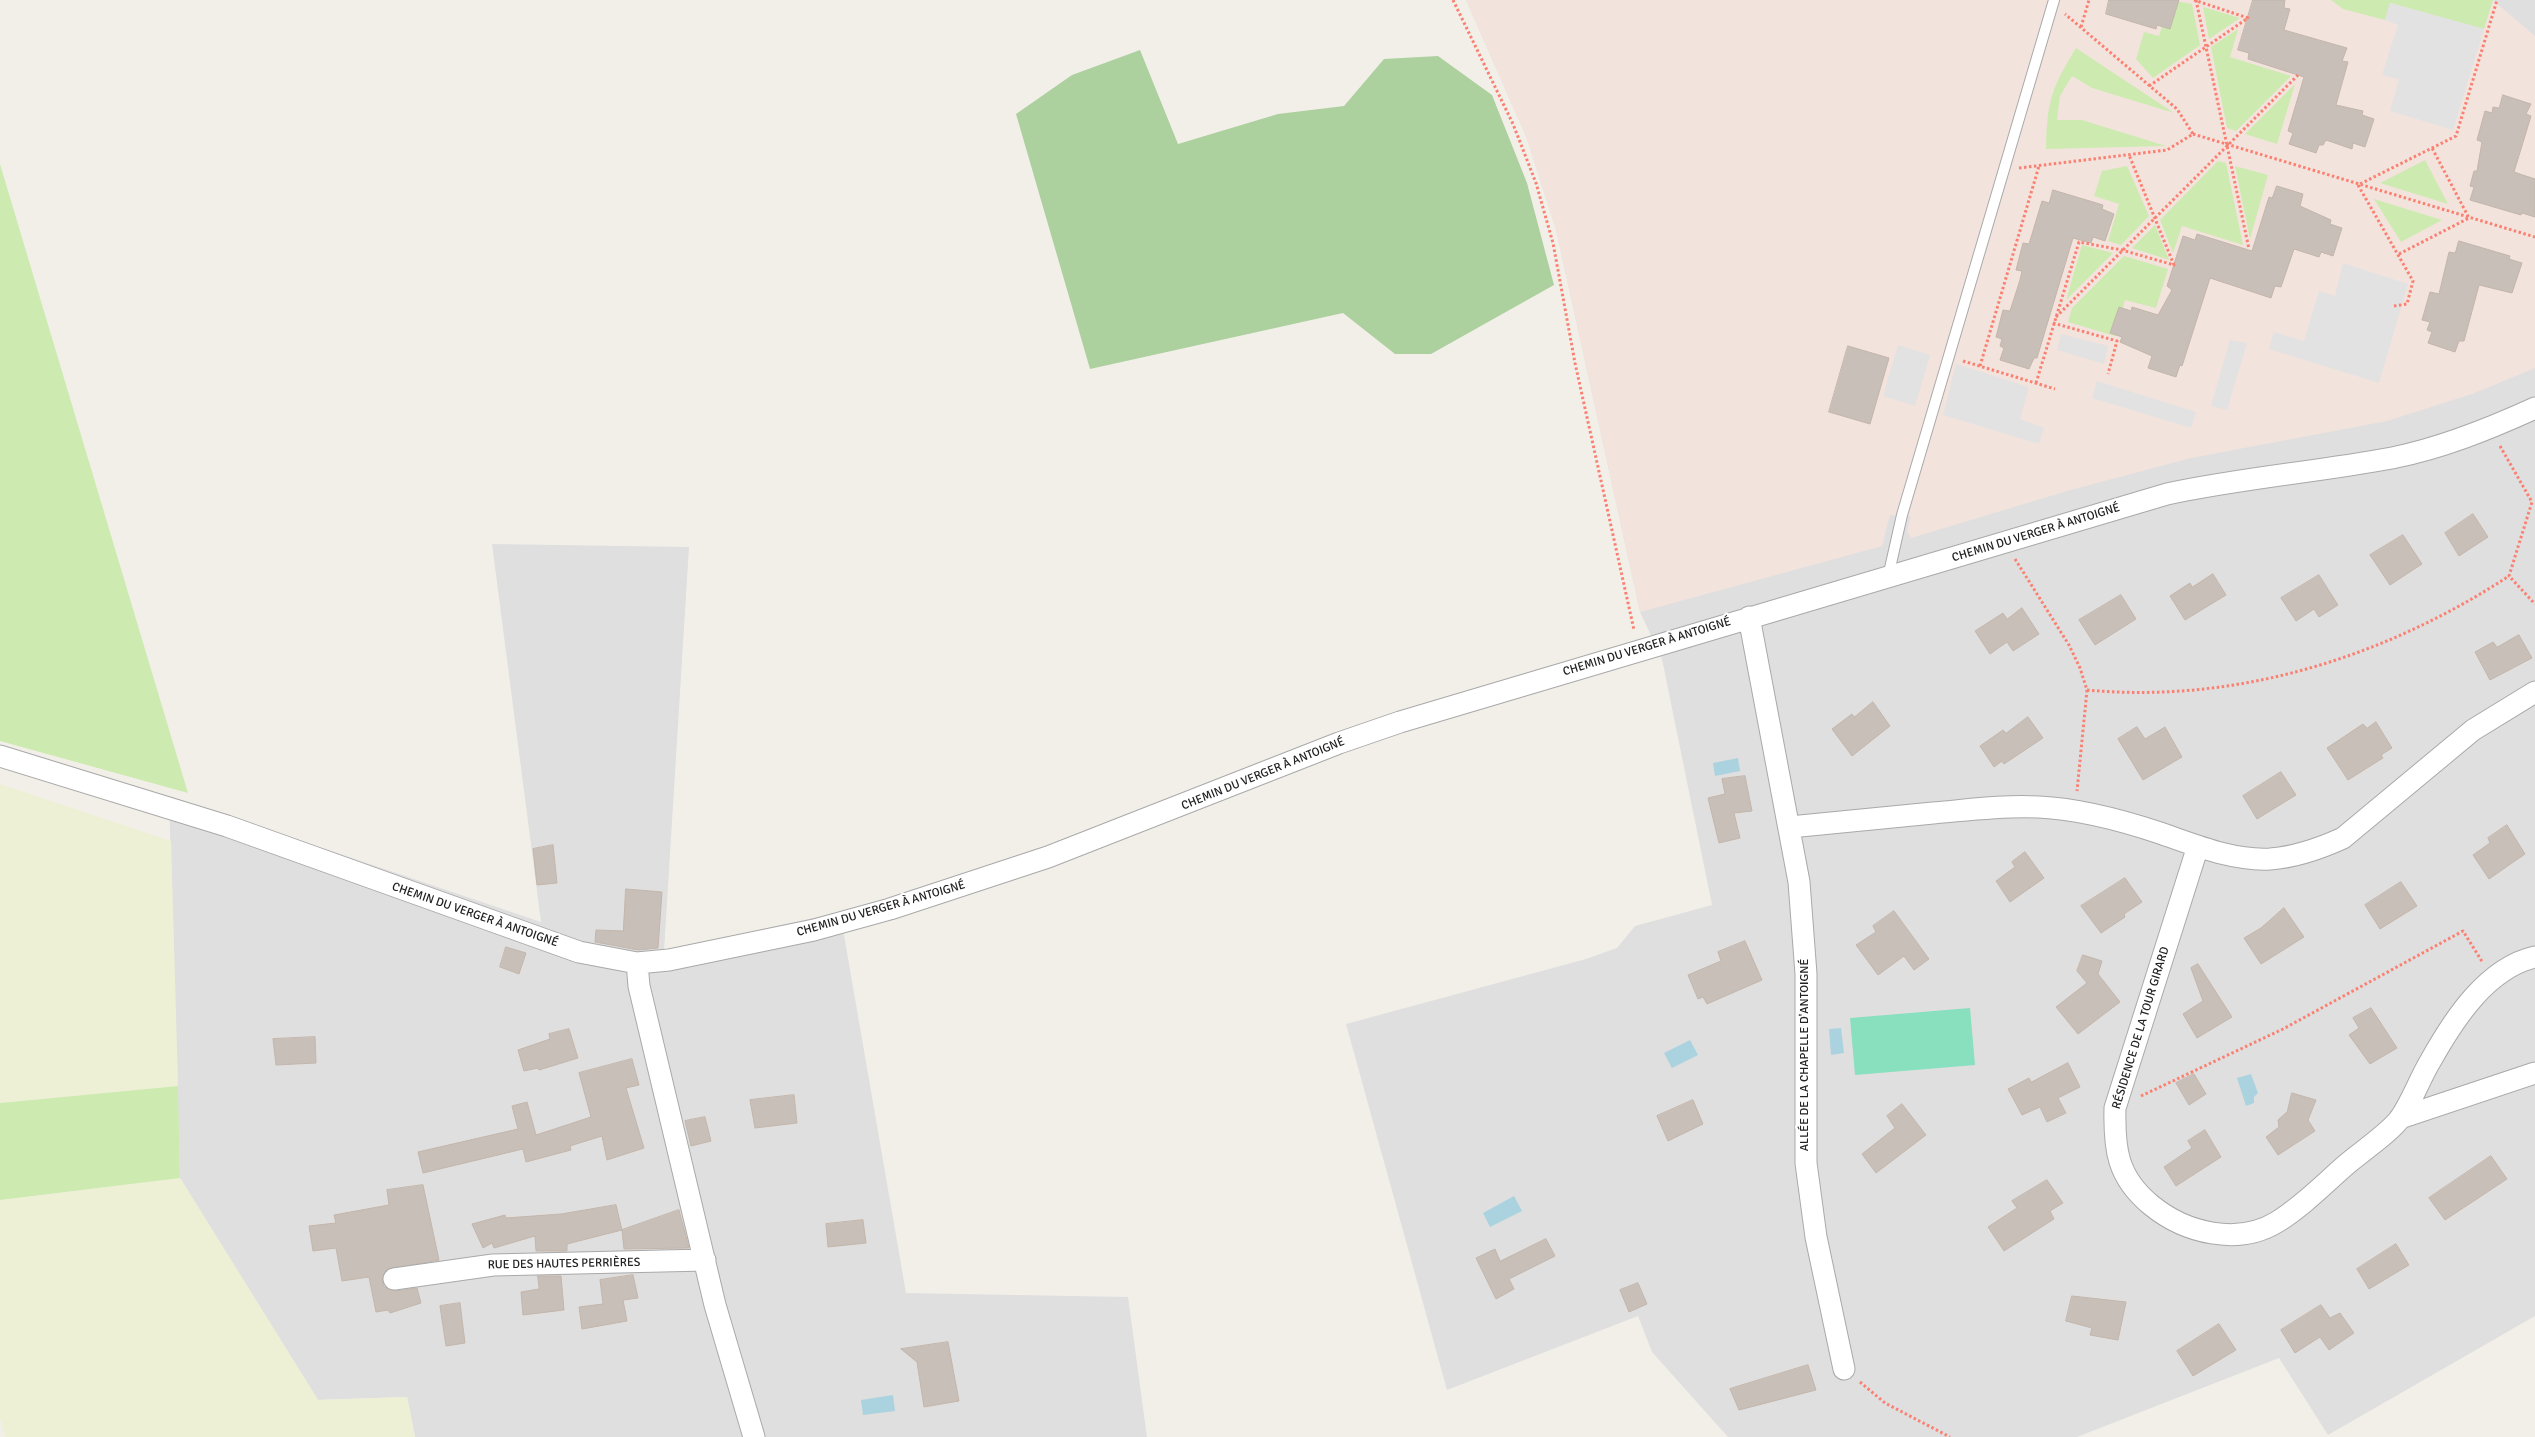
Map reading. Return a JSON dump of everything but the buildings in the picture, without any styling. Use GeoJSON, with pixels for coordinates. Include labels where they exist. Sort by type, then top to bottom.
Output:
{"type":"FeatureCollection","features":[{"type":"Feature","properties":{"kind":"street","name":"CHEMIN DU VERGER À ANTOIGNÉ"},"geometry":{"type":"LineString","coordinates":[[0,756],[218,823],[579,952],[637,963],[669,960],[805,932],[890,909],[1048,857],[1357,737],[1749,617],[2167,494],[2211,484],[2312,471],[2393,457],[2444,444],[2490,428],[2535,408]]}},
{"type":"Feature","properties":{"kind":"street","name":"ALLÉE DE LA CHAPELLE D'ANTOIGNÉ"},"geometry":{"type":"LineString","coordinates":[[1749,617],[1799,882],[1806,974],[1806,1163],[1816,1237],[1844,1369]]}},
{"type":"Feature","properties":{"kind":"street"},"geometry":{"type":"LineString","coordinates":[[1790,827],[1996,808],[2037,807],[2075,810],[2159,833],[2198,846],[2244,857],[2270,859],[2320,849],[2342,838],[2363,824],[2441,755],[2473,730],[2535,692]]}},
{"type":"Feature","properties":{"kind":"street","name":"RÉSIDENCE DE LA TOUR GIRARD"},"geometry":{"type":"LineString","coordinates":[[2198,846],[2115,1108],[2114,1141],[2123,1172],[2140,1196],[2163,1215],[2190,1229],[2218,1234],[2250,1232],[2277,1222],[2400,1118],[2535,1073]]}},
{"type":"Feature","properties":{"kind":"street","name":"RÉSIDENCE DE LA TOUR GIRARD"},"geometry":{"type":"LineString","coordinates":[[2400,1118],[2431,1059],[2472,998],[2492,977],[2522,960],[2535,957]]}},
{"type":"Feature","properties":{"kind":"street"},"geometry":{"type":"LineString","coordinates":[[637,963],[640,986],[715,1305],[754,1437]]}},
{"type":"Feature","properties":{"kind":"street","name":"RUE DES HAUTES PERRIÈRES"},"geometry":{"type":"LineString","coordinates":[[394,1279],[493,1265],[705,1260]]}},
{"type":"Feature","properties":{"kind":"lane"},"geometry":{"type":"LineString","coordinates":[[1888,577],[1902,515],[2053,2]]}},
{"type":"Feature","properties":{"kind":"path"},"geometry":{"type":"LineString","coordinates":[[1453,0],[1512,124],[1536,183],[1550,234],[1575,363],[1639,650]]}},
{"type":"Feature","properties":{"kind":"path"},"geometry":{"type":"LineString","coordinates":[[2081,27],[2089,0]]}},
{"type":"Feature","properties":{"kind":"path"},"geometry":{"type":"LineString","coordinates":[[2149,86],[2248,18],[2196,0]]}},
{"type":"Feature","properties":{"kind":"path"},"geometry":{"type":"LineString","coordinates":[[2196,0],[2248,250]]}},
{"type":"Feature","properties":{"kind":"path"},"geometry":{"type":"LineString","coordinates":[[2358,185],[2456,136],[2497,0]]}},
{"type":"Feature","properties":{"kind":"path"},"geometry":{"type":"LineString","coordinates":[[2053,2],[2177,109],[2193,134],[2535,238]]}},
{"type":"Feature","properties":{"kind":"path"},"geometry":{"type":"LineString","coordinates":[[2055,318],[2298,75]]}},
{"type":"Feature","properties":{"kind":"path"},"geometry":{"type":"LineString","coordinates":[[2004,170],[2167,150],[2193,134]]}},
{"type":"Feature","properties":{"kind":"path"},"geometry":{"type":"LineString","coordinates":[[2432,148],[2469,218]]}},
{"type":"Feature","properties":{"kind":"path"},"geometry":{"type":"LineString","coordinates":[[2036,384],[2079,242],[2122,250],[2174,265],[2156,216],[2129,155]]}},
{"type":"Feature","properties":{"kind":"path"},"geometry":{"type":"LineString","coordinates":[[1980,366],[2039,166]]}},
{"type":"Feature","properties":{"kind":"path"},"geometry":{"type":"LineString","coordinates":[[2358,185],[2413,281],[2407,304],[2394,306]]}},
{"type":"Feature","properties":{"kind":"path"},"geometry":{"type":"LineString","coordinates":[[2399,254],[2469,218]]}},
{"type":"Feature","properties":{"kind":"path"},"geometry":{"type":"LineString","coordinates":[[2053,323],[2116,341],[2108,374]]}},
{"type":"Feature","properties":{"kind":"path"},"geometry":{"type":"LineString","coordinates":[[1949,357],[2055,389]]}},
{"type":"Feature","properties":{"kind":"path"},"geometry":{"type":"LineString","coordinates":[[2087,690],[2160,693],[2208,689],[2299,671],[2387,641],[2465,604],[2509,576],[2534,502],[2490,428]]}},
{"type":"Feature","properties":{"kind":"path"},"geometry":{"type":"LineString","coordinates":[[2004,542],[2069,645],[2080,668],[2087,690],[2075,810]]}},
{"type":"Feature","properties":{"kind":"path"},"geometry":{"type":"LineString","coordinates":[[2509,576],[2535,604]]}},
{"type":"Feature","properties":{"kind":"path"},"geometry":{"type":"LineString","coordinates":[[2115,1108],[2283,1028],[2463,931],[2492,977]]}},
{"type":"Feature","properties":{"kind":"path"},"geometry":{"type":"LineString","coordinates":[[1844,1369],[1885,1403],[1950,1437]]}},
{"type":"Feature","properties":{"kind":"shaded area"},"geometry":{"type":"Polygon","coordinates":[[[1466,0],[2535,0],[2535,1316],[2328,1435],[2279,1358],[2077,1437],[1728,1437],[1652,1352],[1638,1316],[1447,1390],[1346,1024],[1586,959],[1617,948],[1635,926],[1712,905],[1662,659],[1640,612],[1556,230],[1527,139],[1466,0]]]}},
{"type":"Feature","properties":{"kind":"shaded area"},"geometry":{"type":"Polygon","coordinates":[[[1466,0],[2493,0],[2535,36],[2535,368],[2472,394],[2387,421],[2191,458],[2067,491],[1911,538],[1907,531],[1911,516],[1890,515],[1882,546],[1640,612],[1556,230],[1527,139],[1466,0]]]}},
{"type":"Feature","properties":{"kind":"shaded area"},"geometry":{"type":"Polygon","coordinates":[[[2390,3],[2484,29],[2453,130],[2390,111],[2399,79],[2382,75],[2398,25],[2385,20],[2390,3]]]}},
{"type":"Feature","properties":{"kind":"shaded area"},"geometry":{"type":"Polygon","coordinates":[[[2343,263],[2408,284],[2379,383],[2269,349],[2274,332],[2304,341],[2319,291],[2335,296],[2343,263]]]}},
{"type":"Feature","properties":{"kind":"shaded area"},"geometry":{"type":"Polygon","coordinates":[[[2061,334],[2108,346],[2104,364],[2057,350],[2061,334]]]}},
{"type":"Feature","properties":{"kind":"shaded area"},"geometry":{"type":"Polygon","coordinates":[[[2230,340],[2247,343],[2227,410],[2211,406],[2230,340]]]}},
{"type":"Feature","properties":{"kind":"shaded area"},"geometry":{"type":"Polygon","coordinates":[[[1898,345],[1930,355],[1915,406],[1883,396],[1898,345]]]}},
{"type":"Feature","properties":{"kind":"shaded area"},"geometry":{"type":"Polygon","coordinates":[[[1956,364],[2029,387],[2020,419],[2044,428],[2039,444],[1943,415],[1956,364]]]}},
{"type":"Feature","properties":{"kind":"shaded area"},"geometry":{"type":"Polygon","coordinates":[[[2097,381],[2196,412],[2191,428],[2092,398],[2097,381]]]}},
{"type":"Feature","properties":{"kind":"shaded area"},"geometry":{"type":"Polygon","coordinates":[[[492,544],[689,547],[664,951],[840,912],[906,1293],[1128,1297],[1147,1437],[415,1437],[407,1397],[318,1400],[180,1178],[169,796],[541,922],[492,544]]]}},
{"type":"Feature","properties":{"kind":"green space"},"geometry":{"type":"Polygon","coordinates":[[[2170,0],[2192,4],[2200,45],[2153,78],[2136,59],[2144,32],[2159,36],[2170,0]]]}},
{"type":"Feature","properties":{"kind":"green space"},"geometry":{"type":"Polygon","coordinates":[[[2331,0],[2493,0],[2484,29],[2390,3],[2385,20],[2343,9],[2331,0]]]}},
{"type":"Feature","properties":{"kind":"green space"},"geometry":{"type":"Polygon","coordinates":[[[2203,7],[2240,18],[2209,39],[2203,7]]]}},
{"type":"Feature","properties":{"kind":"green space"},"geometry":{"type":"Polygon","coordinates":[[[2238,29],[2230,57],[2291,76],[2236,131],[2227,128],[2211,47],[2238,29]]]}},
{"type":"Feature","properties":{"kind":"green space"},"geometry":{"type":"Polygon","coordinates":[[[2076,48],[2174,113],[2092,88],[2072,76],[2060,96],[2057,120],[2082,120],[2166,146],[2046,149],[2049,107],[2052,96],[2061,74],[2076,48]]]}},
{"type":"Feature","properties":{"kind":"green space"},"geometry":{"type":"Polygon","coordinates":[[[1140,50],[1178,144],[1278,114],[1344,106],[1384,59],[1438,56],[1492,95],[1527,183],[1554,285],[1431,354],[1395,354],[1343,313],[1090,369],[1016,114],[1072,75],[1140,50]]]}},
{"type":"Feature","properties":{"kind":"green space"},"geometry":{"type":"Polygon","coordinates":[[[2295,84],[2277,144],[2245,134],[2295,84]]]}},
{"type":"Feature","properties":{"kind":"green space"},"geometry":{"type":"Polygon","coordinates":[[[2425,160],[2448,204],[2380,183],[2425,160]]]}},
{"type":"Feature","properties":{"kind":"green space"},"geometry":{"type":"Polygon","coordinates":[[[2218,161],[2226,163],[2243,245],[2182,226],[2173,253],[2160,220],[2218,161]]]}},
{"type":"Feature","properties":{"kind":"green space"},"geometry":{"type":"Polygon","coordinates":[[[0,164],[188,793],[0,741],[0,164]]]}},
{"type":"Feature","properties":{"kind":"green space"},"geometry":{"type":"Polygon","coordinates":[[[2127,166],[2149,216],[2121,245],[2108,241],[2119,204],[2094,196],[2102,171],[2127,166]]]}},
{"type":"Feature","properties":{"kind":"green space"},"geometry":{"type":"Polygon","coordinates":[[[2235,166],[2268,175],[2250,239],[2235,166]]]}},
{"type":"Feature","properties":{"kind":"green space"},"geometry":{"type":"Polygon","coordinates":[[[2374,199],[2442,220],[2401,242],[2374,199]]]}},
{"type":"Feature","properties":{"kind":"green space"},"geometry":{"type":"Polygon","coordinates":[[[2155,225],[2169,260],[2132,248],[2155,225]]]}},
{"type":"Feature","properties":{"kind":"green space"},"geometry":{"type":"Polygon","coordinates":[[[2082,245],[2113,253],[2066,300],[2082,245]]]}},
{"type":"Feature","properties":{"kind":"green space"},"geometry":{"type":"Polygon","coordinates":[[[2124,256],[2168,269],[2156,308],[2125,300],[2115,336],[2068,322],[2072,308],[2124,256]]]}},
{"type":"Feature","properties":{"kind":"green space"},"geometry":{"type":"Polygon","coordinates":[[[0,784],[171,841],[178,1086],[0,1103],[0,784]]]}},
{"type":"Feature","properties":{"kind":"green space"},"geometry":{"type":"Polygon","coordinates":[[[1970,1008],[1975,1065],[1855,1075],[1850,1018],[1970,1008]]]}},
{"type":"Feature","properties":{"kind":"green space"},"geometry":{"type":"Polygon","coordinates":[[[178,1086],[180,1178],[0,1200],[0,1103],[178,1086]]]}},
{"type":"Feature","properties":{"kind":"green space"},"geometry":{"type":"Polygon","coordinates":[[[180,1178],[318,1400],[407,1397],[415,1437],[5,1437],[0,1418],[0,1200],[180,1178]]]}},
{"type":"Feature","properties":{"kind":"water"},"geometry":{"type":"Polygon","coordinates":[[[1738,758],[1740,771],[1715,776],[1713,763],[1738,758]]]}},
{"type":"Feature","properties":{"kind":"water"},"geometry":{"type":"Polygon","coordinates":[[[1841,1028],[1844,1053],[1831,1055],[1829,1029],[1841,1028]]]}},
{"type":"Feature","properties":{"kind":"water"},"geometry":{"type":"Polygon","coordinates":[[[1690,1040],[1698,1055],[1672,1068],[1664,1053],[1690,1040]]]}},
{"type":"Feature","properties":{"kind":"water"},"geometry":{"type":"Polygon","coordinates":[[[2251,1074],[2258,1093],[2254,1097],[2254,1103],[2246,1106],[2237,1078],[2251,1074]]]}},
{"type":"Feature","properties":{"kind":"water"},"geometry":{"type":"Polygon","coordinates":[[[1514,1196],[1522,1211],[1490,1227],[1483,1213],[1514,1196]]]}},
{"type":"Feature","properties":{"kind":"water"},"geometry":{"type":"Polygon","coordinates":[[[893,1395],[895,1411],[863,1415],[861,1400],[893,1395]]]}}]}
